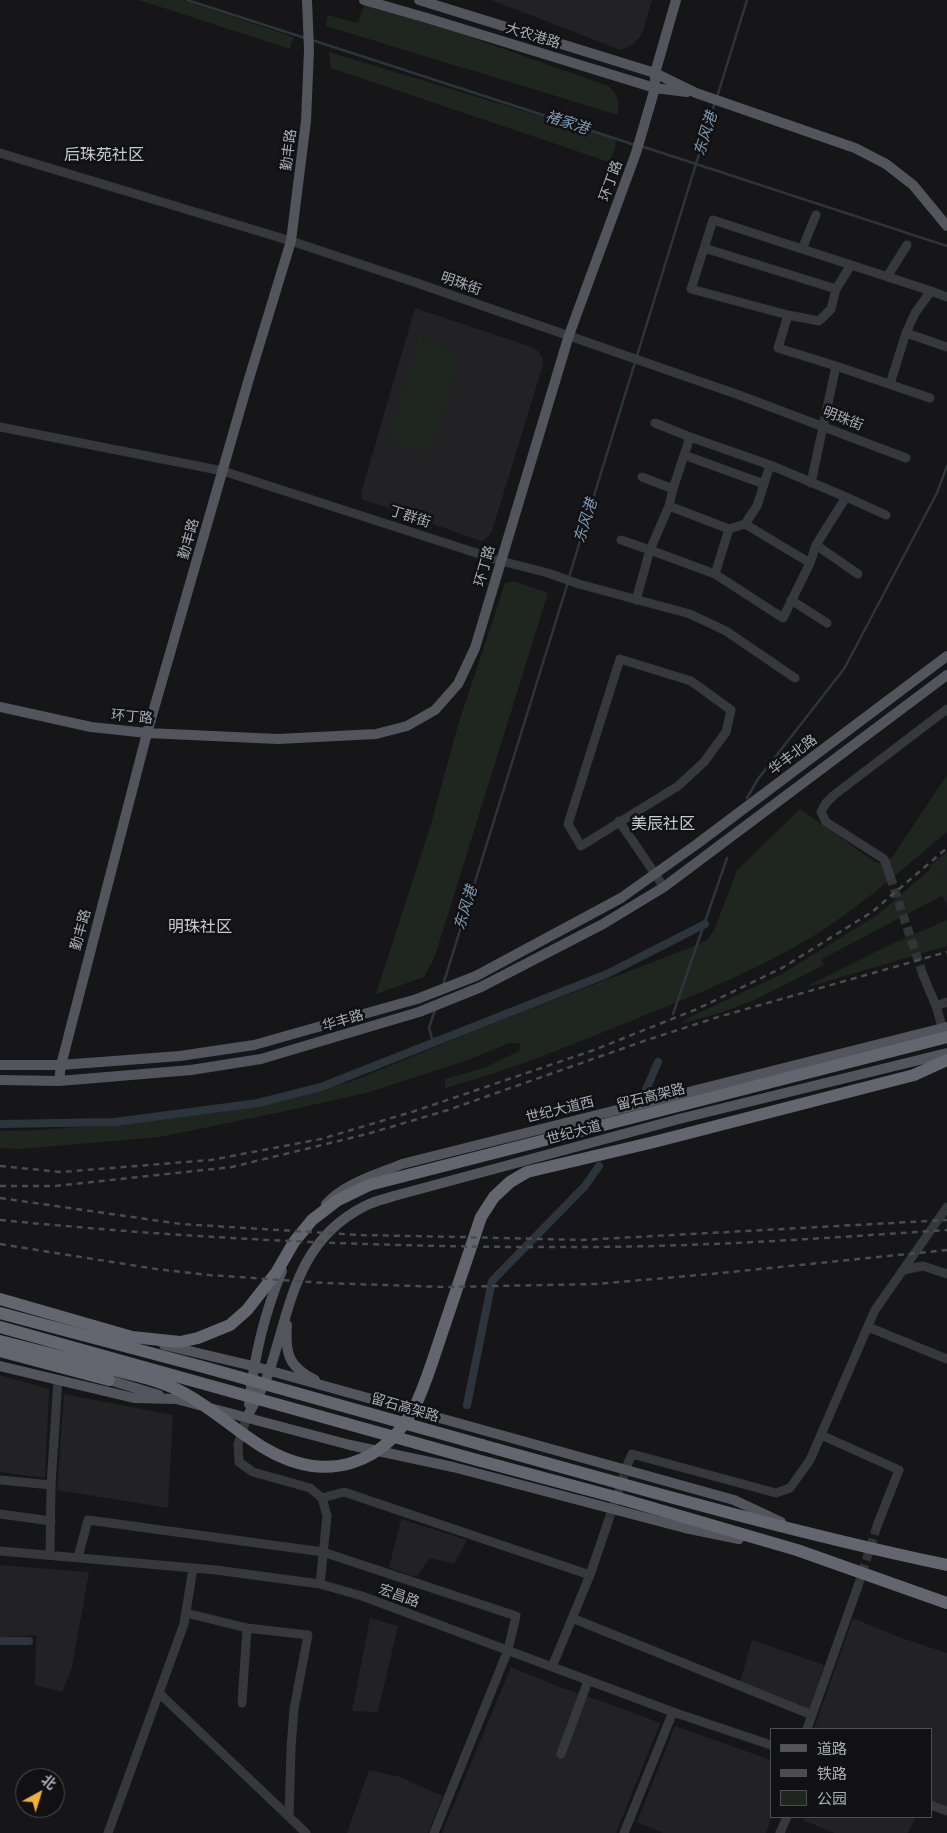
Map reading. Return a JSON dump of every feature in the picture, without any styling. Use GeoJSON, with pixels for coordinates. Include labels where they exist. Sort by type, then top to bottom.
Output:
{"type":"FeatureCollection","features":[{"type":"Feature","properties":{"kind":"highway","name":"留石高架路"},"geometry":{"type":"LineString","coordinates":[[0,1299],[132,1337],[180,1342],[230,1326],[258,1297],[276,1273],[294,1242],[312,1220],[338,1200],[369,1185],[947,1037]]}},
{"type":"Feature","properties":{"kind":"highway"},"geometry":{"type":"LineString","coordinates":[[0,1341],[152,1380],[199,1401],[264,1448],[283,1458],[317,1467],[332,1468],[345,1466],[371,1454],[387,1442],[398,1431],[416,1403],[481,1217],[494,1196],[510,1182],[528,1172],[914,1076],[947,1060]]}},
{"type":"Feature","properties":{"kind":"highway","name":"留石高架路"},"geometry":{"type":"LineString","coordinates":[[0,1313],[802,1532],[947,1565]]}},
{"type":"Feature","properties":{"kind":"highway"},"geometry":{"type":"LineString","coordinates":[[0,1327],[615,1497],[797,1550],[947,1603]]}},
{"type":"Feature","properties":{"kind":"highway"},"geometry":{"type":"LineString","coordinates":[[0,1352],[109,1380]]}},
{"type":"Feature","properties":{"kind":"main road","name":"勤丰路"},"geometry":{"type":"LineString","coordinates":[[59,1080],[60,1065],[147,733],[291,241],[306,121],[309,50],[307,0]]}},
{"type":"Feature","properties":{"kind":"main road","name":"大农港路"},"geometry":{"type":"LineString","coordinates":[[364,0],[655,88],[696,93]]}},
{"type":"Feature","properties":{"kind":"main road","name":"大农港路"},"geometry":{"type":"LineString","coordinates":[[419,0],[655,73],[696,93],[855,148],[886,164],[913,185],[947,226]]}},
{"type":"Feature","properties":{"kind":"main road","name":"环丁路"},"geometry":{"type":"LineString","coordinates":[[0,707],[91,727],[147,733],[278,739],[376,734],[407,726],[435,710],[458,684],[475,648],[569,336],[636,153],[655,88],[655,73],[676,0]]}},
{"type":"Feature","properties":{"kind":"main road","name":"华丰北路"},"geometry":{"type":"LineString","coordinates":[[655,874],[947,656]]}},
{"type":"Feature","properties":{"kind":"main road","name":"华丰北路"},"geometry":{"type":"LineString","coordinates":[[664,886],[947,675]]}},
{"type":"Feature","properties":{"kind":"main road","name":"华丰路"},"geometry":{"type":"LineString","coordinates":[[0,1065],[60,1065],[180,1056],[254,1045],[417,999],[476,976],[621,898],[655,874]]}},
{"type":"Feature","properties":{"kind":"main road","name":"华丰路"},"geometry":{"type":"LineString","coordinates":[[0,1080],[59,1080],[192,1070],[261,1059],[420,1012],[481,987],[603,924],[664,886]]}},
{"type":"Feature","properties":{"kind":"main road","name":"世纪大道西"},"geometry":{"type":"LineString","coordinates":[[312,1220],[336,1194],[360,1181],[402,1164],[944,1025]]}},
{"type":"Feature","properties":{"kind":"main road","name":"世纪大道"},"geometry":{"type":"LineString","coordinates":[[288,1306],[301,1270],[321,1240],[342,1219],[366,1205],[670,1122],[947,1053]]}},
{"type":"Feature","properties":{"kind":"main road"},"geometry":{"type":"LineString","coordinates":[[914,1076],[947,1067]]}},
{"type":"Feature","properties":{"kind":"main road"},"geometry":{"type":"LineString","coordinates":[[832,1082],[877,1085]]}},
{"type":"Feature","properties":{"kind":"main road"},"geometry":{"type":"LineString","coordinates":[[247,1417],[253,1366],[270,1298],[294,1242]]}},
{"type":"Feature","properties":{"kind":"main road"},"geometry":{"type":"LineString","coordinates":[[247,1417],[270,1371],[288,1306]]}},
{"type":"Feature","properties":{"kind":"main road"},"geometry":{"type":"LineString","coordinates":[[288,1306],[286,1345],[288,1355],[295,1367],[307,1376],[334,1389]]}},
{"type":"Feature","properties":{"kind":"main road"},"geometry":{"type":"LineString","coordinates":[[132,1337],[253,1366],[734,1500],[802,1532]]}},
{"type":"Feature","properties":{"kind":"main road"},"geometry":{"type":"LineString","coordinates":[[0,1366],[134,1398],[176,1399]]}},
{"type":"Feature","properties":{"kind":"main road"},"geometry":{"type":"LineString","coordinates":[[109,1380],[350,1445],[520,1484],[685,1528],[797,1550]]}},
{"type":"Feature","properties":{"kind":"street","name":"明珠街"},"geometry":{"type":"LineString","coordinates":[[0,153],[291,241],[624,354],[906,458]]}},
{"type":"Feature","properties":{"kind":"street"},"geometry":{"type":"LineString","coordinates":[[802,249],[816,215]]}},
{"type":"Feature","properties":{"kind":"street"},"geometry":{"type":"LineString","coordinates":[[851,266],[836,289],[831,309],[819,321],[788,315],[691,289],[713,220],[947,297]]}},
{"type":"Feature","properties":{"kind":"street"},"geometry":{"type":"LineString","coordinates":[[887,277],[907,245]]}},
{"type":"Feature","properties":{"kind":"street"},"geometry":{"type":"LineString","coordinates":[[704,248],[836,289]]}},
{"type":"Feature","properties":{"kind":"street"},"geometry":{"type":"LineString","coordinates":[[890,384],[914,314],[931,291]]}},
{"type":"Feature","properties":{"kind":"street"},"geometry":{"type":"LineString","coordinates":[[788,315],[778,348],[930,398]]}},
{"type":"Feature","properties":{"kind":"street"},"geometry":{"type":"LineString","coordinates":[[906,333],[947,347]]}},
{"type":"Feature","properties":{"kind":"street"},"geometry":{"type":"LineString","coordinates":[[811,483],[836,366]]}},
{"type":"Feature","properties":{"kind":"street"},"geometry":{"type":"LineString","coordinates":[[655,423],[770,465],[886,515]]}},
{"type":"Feature","properties":{"kind":"street","name":"丁群街"},"geometry":{"type":"LineString","coordinates":[[0,427],[223,471],[579,584],[690,614],[726,631],[795,678]]}},
{"type":"Feature","properties":{"kind":"street"},"geometry":{"type":"LineString","coordinates":[[636,600],[650,550],[669,506],[690,437]]}},
{"type":"Feature","properties":{"kind":"street"},"geometry":{"type":"LineString","coordinates":[[684,455],[764,484]]}},
{"type":"Feature","properties":{"kind":"street"},"geometry":{"type":"LineString","coordinates":[[669,506],[729,528],[745,524],[757,506],[770,465]]}},
{"type":"Feature","properties":{"kind":"street"},"geometry":{"type":"LineString","coordinates":[[642,477],[673,489]]}},
{"type":"Feature","properties":{"kind":"street"},"geometry":{"type":"LineString","coordinates":[[621,540],[715,574],[782,618],[810,563],[816,545],[846,497]]}},
{"type":"Feature","properties":{"kind":"street"},"geometry":{"type":"LineString","coordinates":[[745,524],[810,563]]}},
{"type":"Feature","properties":{"kind":"street"},"geometry":{"type":"LineString","coordinates":[[715,574],[729,528]]}},
{"type":"Feature","properties":{"kind":"street"},"geometry":{"type":"LineString","coordinates":[[816,545],[858,574]]}},
{"type":"Feature","properties":{"kind":"street"},"geometry":{"type":"LineString","coordinates":[[791,600],[827,624]]}},
{"type":"Feature","properties":{"kind":"street"},"geometry":{"type":"LineString","coordinates":[[620,659],[692,681],[731,710],[726,732],[704,762],[678,786],[619,821],[581,846],[568,824],[620,659]]}},
{"type":"Feature","properties":{"kind":"street"},"geometry":{"type":"LineString","coordinates":[[890,876],[884,859],[826,822],[821,812],[834,794],[947,710]]}},
{"type":"Feature","properties":{"kind":"street"},"geometry":{"type":"LineString","coordinates":[[619,821],[664,886]]}},
{"type":"Feature","properties":{"kind":"street"},"geometry":{"type":"LineString","coordinates":[[923,975],[944,1025]]}},
{"type":"Feature","properties":{"kind":"street"},"geometry":{"type":"LineString","coordinates":[[936,1006],[947,1002]]}},
{"type":"Feature","properties":{"kind":"street"},"geometry":{"type":"LineString","coordinates":[[628,1463],[632,1454],[776,1493],[790,1488],[810,1460],[875,1310],[947,1207]]}},
{"type":"Feature","properties":{"kind":"street"},"geometry":{"type":"LineString","coordinates":[[903,1270],[923,1266],[947,1274]]}},
{"type":"Feature","properties":{"kind":"street"},"geometry":{"type":"LineString","coordinates":[[868,1326],[947,1359]]}},
{"type":"Feature","properties":{"kind":"street"},"geometry":{"type":"LineString","coordinates":[[50,1555],[51,1485],[58,1380]]}},
{"type":"Feature","properties":{"kind":"street"},"geometry":{"type":"LineString","coordinates":[[247,1417],[238,1444],[239,1462],[253,1472],[310,1488],[322,1498],[327,1516],[320,1584]]}},
{"type":"Feature","properties":{"kind":"street"},"geometry":{"type":"LineString","coordinates":[[821,1435],[899,1470],[877,1526]]}},
{"type":"Feature","properties":{"kind":"street"},"geometry":{"type":"LineString","coordinates":[[0,1480],[51,1485]]}},
{"type":"Feature","properties":{"kind":"street"},"geometry":{"type":"LineString","coordinates":[[322,1498],[344,1492],[590,1575]]}},
{"type":"Feature","properties":{"kind":"street"},"geometry":{"type":"LineString","coordinates":[[0,1514],[51,1521]]}},
{"type":"Feature","properties":{"kind":"street"},"geometry":{"type":"LineString","coordinates":[[78,1557],[88,1520],[323,1552],[516,1616],[508,1650],[434,1833]]}},
{"type":"Feature","properties":{"kind":"street"},"geometry":{"type":"LineString","coordinates":[[552,1667],[590,1575],[608,1522]]}},
{"type":"Feature","properties":{"kind":"street","name":"宏昌路"},"geometry":{"type":"LineString","coordinates":[[0,1551],[193,1568],[320,1584],[362,1596],[672,1712],[770,1745]]}},
{"type":"Feature","properties":{"kind":"street"},"geometry":{"type":"LineString","coordinates":[[108,1833],[184,1624],[193,1568]]}},
{"type":"Feature","properties":{"kind":"street"},"geometry":{"type":"LineString","coordinates":[[807,1728],[858,1586]]}},
{"type":"Feature","properties":{"kind":"street"},"geometry":{"type":"LineString","coordinates":[[186,1613],[248,1628],[308,1635],[294,1709],[289,1817]]}},
{"type":"Feature","properties":{"kind":"street"},"geometry":{"type":"LineString","coordinates":[[572,1618],[812,1715]]}},
{"type":"Feature","properties":{"kind":"street"},"geometry":{"type":"LineString","coordinates":[[242,1703],[248,1628]]}},
{"type":"Feature","properties":{"kind":"street"},"geometry":{"type":"LineString","coordinates":[[561,1754],[588,1681]]}},
{"type":"Feature","properties":{"kind":"street"},"geometry":{"type":"LineString","coordinates":[[159,1693],[306,1833]]}},
{"type":"Feature","properties":{"kind":"street"},"geometry":{"type":"LineString","coordinates":[[624,1833],[672,1712]]}},
{"type":"Feature","properties":{"kind":"street"},"geometry":{"type":"LineString","coordinates":[[932,1804],[947,1811]]}},
{"type":"Feature","properties":{"kind":"street"},"geometry":{"type":"LineString","coordinates":[[780,1833],[787,1818]]}},
{"type":"Feature","properties":{"kind":"shaded area"},"geometry":{"type":"Polygon","coordinates":[[[491,0],[652,0],[642,34],[633,44],[621,50],[491,0]]]}},
{"type":"Feature","properties":{"kind":"shaded area"},"geometry":{"type":"Polygon","coordinates":[[[415,308],[529,346],[538,351],[543,359],[543,365],[492,531],[488,537],[481,541],[362,499],[361,493],[415,308]]]}},
{"type":"Feature","properties":{"kind":"shaded area"},"geometry":{"type":"Polygon","coordinates":[[[947,852],[947,906],[929,866],[947,852]]]}},
{"type":"Feature","properties":{"kind":"shaded area"},"geometry":{"type":"Polygon","coordinates":[[[0,1375],[49,1389],[45,1478],[0,1472],[0,1375]]]}},
{"type":"Feature","properties":{"kind":"shaded area"},"geometry":{"type":"Polygon","coordinates":[[[64,1394],[173,1415],[168,1508],[57,1490],[64,1394]]]}},
{"type":"Feature","properties":{"kind":"shaded area"},"geometry":{"type":"Polygon","coordinates":[[[401,1519],[467,1540],[454,1564],[430,1558],[416,1577],[389,1568],[401,1519]]]}},
{"type":"Feature","properties":{"kind":"shaded area"},"geometry":{"type":"Polygon","coordinates":[[[0,1565],[89,1572],[72,1668],[62,1692],[35,1685],[36,1635],[0,1637],[0,1565]]]}},
{"type":"Feature","properties":{"kind":"shaded area"},"geometry":{"type":"Polygon","coordinates":[[[370,1618],[398,1626],[378,1712],[352,1711],[370,1618]]]}},
{"type":"Feature","properties":{"kind":"shaded area"},"geometry":{"type":"Polygon","coordinates":[[[853,1618],[899,1637],[947,1653],[947,1806],[932,1800],[932,1728],[814,1728],[853,1618]]]}},
{"type":"Feature","properties":{"kind":"shaded area"},"geometry":{"type":"Polygon","coordinates":[[[752,1640],[824,1665],[810,1709],[739,1686],[752,1640]]]}},
{"type":"Feature","properties":{"kind":"shaded area"},"geometry":{"type":"Polygon","coordinates":[[[511,1667],[557,1686],[660,1723],[616,1833],[442,1833],[511,1667]]]}},
{"type":"Feature","properties":{"kind":"shaded area"},"geometry":{"type":"Polygon","coordinates":[[[675,1726],[770,1760],[770,1818],[772,1818],[766,1833],[663,1833],[637,1822],[675,1726]]]}},
{"type":"Feature","properties":{"kind":"shaded area"},"geometry":{"type":"Polygon","coordinates":[[[369,1770],[400,1777],[443,1796],[428,1833],[347,1833],[369,1770]]]}},
{"type":"Feature","properties":{"kind":"shaded area"},"geometry":{"type":"Polygon","coordinates":[[[804,1818],[916,1818],[908,1833],[834,1833],[803,1820],[804,1818]]]}},
{"type":"Feature","properties":{"kind":"green space"},"geometry":{"type":"Polygon","coordinates":[[[139,0],[182,0],[293,37],[290,49],[139,0]]]}},
{"type":"Feature","properties":{"kind":"green space"},"geometry":{"type":"Polygon","coordinates":[[[366,0],[608,86],[618,99],[618,115],[326,26],[328,15],[358,23],[366,0]]]}},
{"type":"Feature","properties":{"kind":"green space"},"geometry":{"type":"Polygon","coordinates":[[[329,52],[616,139],[615,149],[609,162],[331,68],[329,52]]]}},
{"type":"Feature","properties":{"kind":"green space"},"geometry":{"type":"Polygon","coordinates":[[[420,335],[425,337],[423,343],[435,343],[449,350],[457,365],[436,439],[426,448],[414,450],[403,446],[393,437],[389,449],[384,448],[420,335]]]}},
{"type":"Feature","properties":{"kind":"green space"},"geometry":{"type":"Polygon","coordinates":[[[514,581],[548,593],[435,956],[424,977],[376,994],[431,824],[458,725],[505,583],[514,581]]]}},
{"type":"Feature","properties":{"kind":"green space"},"geometry":{"type":"Polygon","coordinates":[[[947,775],[947,832],[849,912],[815,935],[752,969],[685,999],[568,1046],[495,1073],[445,1088],[445,1079],[484,1068],[521,1050],[519,1043],[509,1043],[468,1060],[366,1093],[160,1137],[20,1149],[0,1148],[0,1131],[116,1124],[204,1113],[294,1096],[350,1082],[509,1017],[707,940],[715,928],[737,870],[800,809],[875,862],[883,864],[893,856],[947,775]]]}},
{"type":"Feature","properties":{"kind":"green space"},"geometry":{"type":"Polygon","coordinates":[[[947,855],[947,867],[938,874],[942,880],[947,877],[947,893],[822,959],[824,965],[752,1001],[720,1013],[681,1024],[690,1017],[782,974],[877,915],[947,855]]]}},
{"type":"Feature","properties":{"kind":"green space"},"geometry":{"type":"Polygon","coordinates":[[[947,920],[947,946],[804,988],[885,947],[947,920]]]}},
{"type":"Feature","properties":{"kind":"waterway","name":"褚家港"},"geometry":{"type":"LineString","coordinates":[[187,0],[305,38]]}},
{"type":"Feature","properties":{"kind":"waterway","name":"东风港"},"geometry":{"type":"LineString","coordinates":[[717,97],[747,0]]}},
{"type":"Feature","properties":{"kind":"waterway","name":"褚家港"},"geometry":{"type":"LineString","coordinates":[[312,40],[635,145]]}},
{"type":"Feature","properties":{"kind":"waterway","name":"东风港"},"geometry":{"type":"LineString","coordinates":[[569,577],[715,102]]}},
{"type":"Feature","properties":{"kind":"waterway","name":"褚家港"},"geometry":{"type":"LineString","coordinates":[[641,146],[947,246]]}},
{"type":"Feature","properties":{"kind":"waterway"},"geometry":{"type":"LineString","coordinates":[[747,798],[758,779],[844,669],[937,493],[947,466]]}},
{"type":"Feature","properties":{"kind":"waterway","name":"东风港"},"geometry":{"type":"LineString","coordinates":[[443,985],[568,582]]}},
{"type":"Feature","properties":{"kind":"waterway"},"geometry":{"type":"LineString","coordinates":[[673,1014],[727,858]]}},
{"type":"Feature","properties":{"kind":"waterway"},"geometry":{"type":"LineString","coordinates":[[0,1124],[115,1122],[258,1103],[321,1087],[607,974],[705,924]]}},
{"type":"Feature","properties":{"kind":"waterway","name":"东风港"},"geometry":{"type":"LineString","coordinates":[[433,1042],[429,1028],[435,1010]]}},
{"type":"Feature","properties":{"kind":"waterway"},"geometry":{"type":"LineString","coordinates":[[642,1099],[658,1062]]}},
{"type":"Feature","properties":{"kind":"waterway"},"geometry":{"type":"LineString","coordinates":[[467,1405],[492,1281],[585,1186],[599,1166]]}},
{"type":"Feature","properties":{"kind":"waterway"},"geometry":{"type":"LineString","coordinates":[[0,1641],[29,1641]]}},
{"type":"Feature","properties":{"kind":"tunnel"},"geometry":{"type":"LineString","coordinates":[[890,876],[923,975]]}},
{"type":"Feature","properties":{"kind":"tunnel"},"geometry":{"type":"LineString","coordinates":[[608,1522],[628,1463]]}},
{"type":"Feature","properties":{"kind":"tunnel"},"geometry":{"type":"LineString","coordinates":[[858,1586],[877,1526]]}},
{"type":"Feature","properties":{"kind":"railway"},"geometry":{"type":"LineString","coordinates":[[0,1166],[61,1172],[211,1160],[321,1139],[415,1111],[594,1050],[697,1009],[782,968],[872,912],[947,848]]}},
{"type":"Feature","properties":{"kind":"railway"},"geometry":{"type":"LineString","coordinates":[[0,1186],[55,1186],[232,1167],[367,1134],[448,1110],[718,1017],[947,952]]}},
{"type":"Feature","properties":{"kind":"railway"},"geometry":{"type":"LineString","coordinates":[[0,1198],[181,1224],[359,1235],[581,1240],[947,1220]]}},
{"type":"Feature","properties":{"kind":"railway"},"geometry":{"type":"LineString","coordinates":[[0,1220],[72,1227],[290,1241],[508,1247],[627,1247],[718,1244],[947,1230]]}},
{"type":"Feature","properties":{"kind":"railway"},"geometry":{"type":"LineString","coordinates":[[0,1244],[156,1269],[209,1275],[325,1283],[445,1287],[596,1284],[947,1250]]}},
{"type":"Feature","properties":{"kind":"district","name":"后珠苑社区"},"geometry":{"type":"Point","coordinates":[104,155]}},
{"type":"Feature","properties":{"kind":"district","name":"美辰社区"},"geometry":{"type":"Point","coordinates":[663,824]}},
{"type":"Feature","properties":{"kind":"district","name":"明珠社区"},"geometry":{"type":"Point","coordinates":[200,927]}}]}
